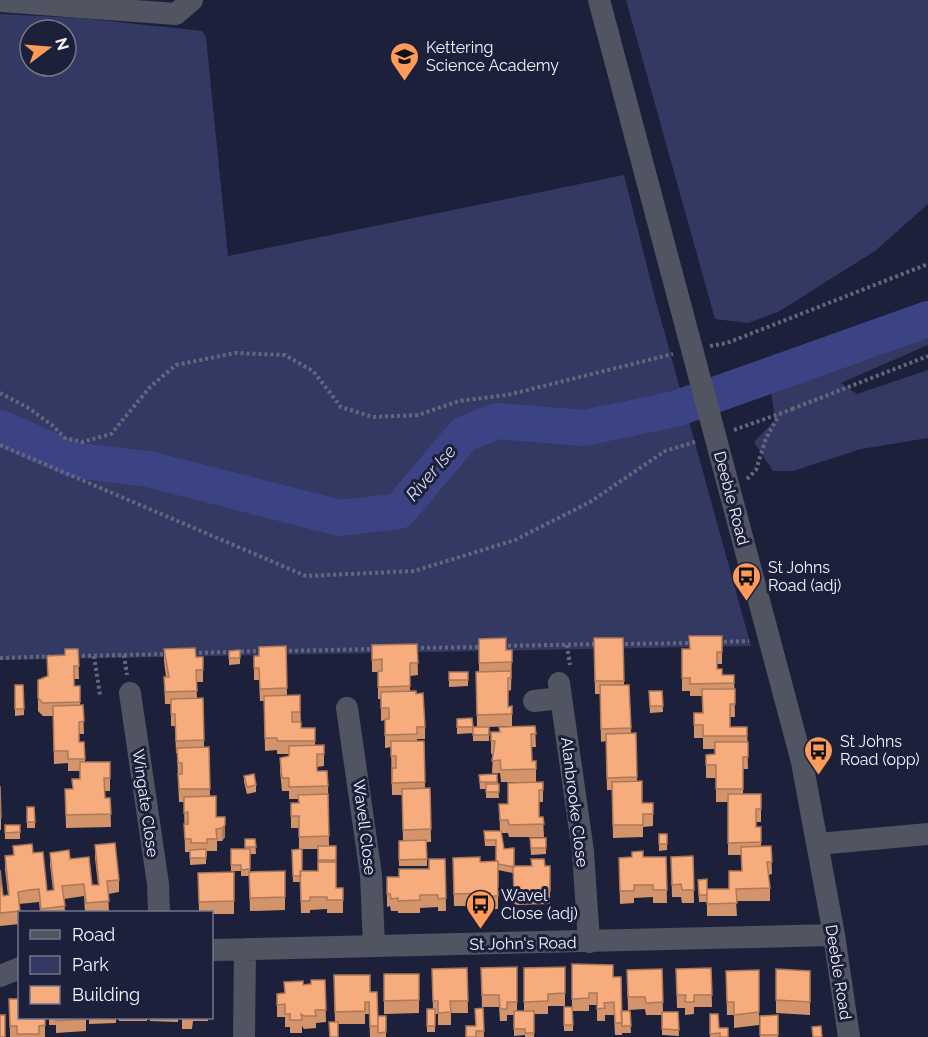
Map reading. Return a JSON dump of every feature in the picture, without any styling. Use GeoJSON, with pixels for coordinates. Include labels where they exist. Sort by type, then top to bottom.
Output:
{"type":"FeatureCollection","features":[{"type":"Feature","properties":{"kind":"street"},"geometry":{"type":"LineString","coordinates":[[1,1],[176,14],[192,0]]}},
{"type":"Feature","properties":{"kind":"street","name":"Deeble Road"},"geometry":{"type":"LineString","coordinates":[[599,0],[802,762],[834,935],[849,1037]]}},
{"type":"Feature","properties":{"kind":"street","name":"Alanbrooke Close"},"geometry":{"type":"LineString","coordinates":[[534,701],[560,690],[583,850],[589,942]]}},
{"type":"Feature","properties":{"kind":"street","name":"Wingate Close"},"geometry":{"type":"LineString","coordinates":[[130,693],[158,884],[159,911]]}},
{"type":"Feature","properties":{"kind":"street","name":"Wavell Close"},"geometry":{"type":"LineString","coordinates":[[347,708],[371,875],[374,946]]}},
{"type":"Feature","properties":{"kind":"street"},"geometry":{"type":"LineString","coordinates":[[818,844],[928,834]]}},
{"type":"Feature","properties":{"kind":"street","name":"St John's Road"},"geometry":{"type":"LineString","coordinates":[[213,950],[834,935]]}},
{"type":"Feature","properties":{"kind":"street"},"geometry":{"type":"LineString","coordinates":[[244,1037],[245,949]]}},
{"type":"Feature","properties":{"kind":"street"},"geometry":{"type":"LineString","coordinates":[[0,976],[18,969]]}},
{"type":"Feature","properties":{"kind":"path"},"geometry":{"type":"LineString","coordinates":[[704,348],[727,343],[928,264]]}},
{"type":"Feature","properties":{"kind":"path"},"geometry":{"type":"LineString","coordinates":[[0,393],[27,407],[52,424],[65,438],[82,442],[111,434],[150,387],[176,365],[235,353],[285,355],[313,371],[341,407],[373,417],[418,414],[459,401],[507,394],[682,353]]}},
{"type":"Feature","properties":{"kind":"path"},"geometry":{"type":"LineString","coordinates":[[731,494],[756,470],[766,438],[779,415],[928,356]]}},
{"type":"Feature","properties":{"kind":"path"},"geometry":{"type":"LineString","coordinates":[[725,433],[793,409]]}},
{"type":"Feature","properties":{"kind":"path"},"geometry":{"type":"LineString","coordinates":[[0,445],[306,576],[414,571],[514,540],[590,502],[665,451],[705,439]]}},
{"type":"Feature","properties":{"kind":"path"},"geometry":{"type":"LineString","coordinates":[[716,642],[750,641]]}},
{"type":"Feature","properties":{"kind":"path"},"geometry":{"type":"LineString","coordinates":[[613,644],[693,643]]}},
{"type":"Feature","properties":{"kind":"path"},"geometry":{"type":"LineString","coordinates":[[499,646],[601,644]]}},
{"type":"Feature","properties":{"kind":"path"},"geometry":{"type":"LineString","coordinates":[[408,648],[487,647]]}},
{"type":"Feature","properties":{"kind":"path"},"geometry":{"type":"LineString","coordinates":[[182,653],[385,649]]}},
{"type":"Feature","properties":{"kind":"path"},"geometry":{"type":"LineString","coordinates":[[0,658],[170,654]]}},
{"type":"Feature","properties":{"kind":"path"},"geometry":{"type":"LineString","coordinates":[[94,656],[100,695]]}},
{"type":"Feature","properties":{"kind":"green space"},"geometry":{"type":"Polygon","coordinates":[[[626,0],[928,0],[928,204],[875,251],[778,312],[748,323],[715,319],[626,0]]]}},
{"type":"Feature","properties":{"kind":"green space"},"geometry":{"type":"Polygon","coordinates":[[[0,14],[81,18],[202,31],[206,37],[228,256],[624,175],[655,298],[751,646],[0,660],[0,14]]]}},
{"type":"Feature","properties":{"kind":"green space"},"geometry":{"type":"Polygon","coordinates":[[[928,312],[928,345],[841,383],[857,394],[928,370],[928,438],[861,449],[793,471],[773,471],[754,442],[775,420],[770,383],[861,349],[928,312]]]}},
{"type":"Feature","properties":{"kind":"building"},"geometry":{"type":"Polygon","coordinates":[[[689,636],[722,636],[722,652],[717,652],[717,669],[722,669],[722,675],[734,675],[734,683],[690,684],[690,678],[682,678],[682,649],[690,649],[689,636]]]}},
{"type":"Feature","properties":{"kind":"building"},"geometry":{"type":"Polygon","coordinates":[[[506,638],[506,650],[512,650],[512,662],[479,663],[479,639],[506,638]]]}},
{"type":"Feature","properties":{"kind":"building"},"geometry":{"type":"Polygon","coordinates":[[[594,638],[623,638],[624,681],[595,681],[594,638]]]}},
{"type":"Feature","properties":{"kind":"building"},"geometry":{"type":"Polygon","coordinates":[[[417,644],[418,663],[410,663],[410,686],[378,687],[378,671],[382,671],[382,659],[372,660],[372,645],[417,644]]]}},
{"type":"Feature","properties":{"kind":"building"},"geometry":{"type":"Polygon","coordinates":[[[286,646],[287,688],[260,689],[259,668],[254,668],[254,656],[259,656],[259,647],[286,646]]]}},
{"type":"Feature","properties":{"kind":"building"},"geometry":{"type":"Polygon","coordinates":[[[195,648],[196,657],[203,657],[203,670],[196,670],[197,691],[165,692],[164,677],[169,677],[164,649],[195,648]]]}},
{"type":"Feature","properties":{"kind":"building"},"geometry":{"type":"Polygon","coordinates":[[[65,649],[78,649],[79,666],[74,666],[74,686],[80,686],[80,702],[43,703],[38,698],[38,680],[48,676],[47,656],[65,655],[65,649]]]}},
{"type":"Feature","properties":{"kind":"building"},"geometry":{"type":"Polygon","coordinates":[[[240,650],[240,658],[229,658],[229,651],[240,650]]]}},
{"type":"Feature","properties":{"kind":"building"},"geometry":{"type":"Polygon","coordinates":[[[511,671],[511,678],[508,678],[508,707],[512,706],[512,714],[477,715],[476,672],[511,671]]]}},
{"type":"Feature","properties":{"kind":"building"},"geometry":{"type":"Polygon","coordinates":[[[449,672],[468,672],[468,680],[449,680],[449,672]]]}},
{"type":"Feature","properties":{"kind":"building"},"geometry":{"type":"Polygon","coordinates":[[[15,685],[23,685],[24,709],[15,709],[15,685]]]}},
{"type":"Feature","properties":{"kind":"building"},"geometry":{"type":"Polygon","coordinates":[[[600,685],[629,685],[631,728],[601,729],[600,685]]]}},
{"type":"Feature","properties":{"kind":"building"},"geometry":{"type":"Polygon","coordinates":[[[702,689],[735,689],[735,704],[730,704],[730,727],[747,727],[747,736],[703,736],[703,725],[694,725],[694,713],[703,713],[702,689]]]}},
{"type":"Feature","properties":{"kind":"building"},"geometry":{"type":"Polygon","coordinates":[[[416,691],[416,694],[423,693],[425,727],[417,727],[417,734],[385,735],[385,719],[389,719],[389,708],[381,708],[381,692],[416,691]]]}},
{"type":"Feature","properties":{"kind":"building"},"geometry":{"type":"Polygon","coordinates":[[[649,691],[662,691],[663,706],[650,706],[649,691]]]}},
{"type":"Feature","properties":{"kind":"building"},"geometry":{"type":"Polygon","coordinates":[[[300,695],[300,712],[292,712],[292,722],[301,722],[301,728],[315,728],[315,741],[277,741],[277,738],[265,738],[264,696],[300,695]]]}},
{"type":"Feature","properties":{"kind":"building"},"geometry":{"type":"Polygon","coordinates":[[[203,698],[204,740],[176,741],[175,714],[171,714],[171,699],[203,698]]]}},
{"type":"Feature","properties":{"kind":"building"},"geometry":{"type":"Polygon","coordinates":[[[83,705],[84,721],[79,722],[79,742],[84,742],[85,759],[68,759],[68,751],[54,751],[53,706],[83,705]]]}},
{"type":"Feature","properties":{"kind":"building"},"geometry":{"type":"Polygon","coordinates":[[[472,718],[473,727],[457,727],[457,719],[472,718]]]}},
{"type":"Feature","properties":{"kind":"building"},"geometry":{"type":"Polygon","coordinates":[[[535,726],[536,734],[531,734],[532,761],[536,761],[536,769],[501,770],[500,760],[492,761],[495,741],[491,741],[491,732],[500,732],[499,727],[535,726]]]}},
{"type":"Feature","properties":{"kind":"building"},"geometry":{"type":"Polygon","coordinates":[[[473,727],[489,727],[489,735],[473,735],[473,727]]]}},
{"type":"Feature","properties":{"kind":"building"},"geometry":{"type":"Polygon","coordinates":[[[636,733],[637,777],[607,778],[606,734],[636,733]]]}},
{"type":"Feature","properties":{"kind":"building"},"geometry":{"type":"Polygon","coordinates":[[[391,741],[424,741],[425,782],[392,783],[392,768],[396,768],[396,756],[391,756],[391,741]]]}},
{"type":"Feature","properties":{"kind":"building"},"geometry":{"type":"Polygon","coordinates":[[[715,742],[748,742],[748,757],[743,757],[743,789],[716,789],[716,765],[706,765],[706,755],[715,754],[715,742]]]}},
{"type":"Feature","properties":{"kind":"building"},"geometry":{"type":"Polygon","coordinates":[[[324,745],[324,754],[317,754],[317,771],[327,771],[328,786],[289,787],[289,778],[282,778],[280,758],[289,756],[289,746],[324,745]]]}},
{"type":"Feature","properties":{"kind":"building"},"geometry":{"type":"Polygon","coordinates":[[[209,747],[210,789],[179,789],[178,774],[182,774],[182,763],[178,763],[177,748],[209,747]]]}},
{"type":"Feature","properties":{"kind":"building"},"geometry":{"type":"Polygon","coordinates":[[[80,762],[110,762],[110,778],[104,778],[105,798],[110,798],[111,814],[66,815],[65,789],[73,789],[72,779],[80,779],[80,762]]]}},
{"type":"Feature","properties":{"kind":"building"},"geometry":{"type":"Polygon","coordinates":[[[254,774],[256,785],[247,787],[244,776],[254,774]]]}},
{"type":"Feature","properties":{"kind":"building"},"geometry":{"type":"Polygon","coordinates":[[[497,774],[497,782],[480,782],[479,775],[497,774]]]}},
{"type":"Feature","properties":{"kind":"building"},"geometry":{"type":"Polygon","coordinates":[[[642,781],[642,803],[653,803],[653,814],[643,814],[643,825],[613,825],[612,782],[642,781]]]}},
{"type":"Feature","properties":{"kind":"building"},"geometry":{"type":"Polygon","coordinates":[[[543,782],[543,790],[539,790],[539,817],[543,817],[544,824],[509,825],[508,820],[500,820],[499,804],[508,804],[508,783],[543,782]]]}},
{"type":"Feature","properties":{"kind":"building"},"geometry":{"type":"Polygon","coordinates":[[[486,784],[499,784],[499,792],[486,792],[486,784]]]}},
{"type":"Feature","properties":{"kind":"building"},"geometry":{"type":"Polygon","coordinates":[[[430,788],[431,829],[403,830],[402,789],[430,788]]]}},
{"type":"Feature","properties":{"kind":"building"},"geometry":{"type":"Polygon","coordinates":[[[328,794],[329,836],[299,837],[299,816],[291,816],[291,803],[299,803],[298,795],[328,794]]]}},
{"type":"Feature","properties":{"kind":"building"},"geometry":{"type":"Polygon","coordinates":[[[728,794],[761,794],[761,809],[756,809],[756,827],[761,827],[761,842],[728,843],[728,794]]]}},
{"type":"Feature","properties":{"kind":"building"},"geometry":{"type":"Polygon","coordinates":[[[216,796],[216,817],[225,817],[225,825],[216,829],[217,839],[207,839],[207,843],[191,843],[191,839],[185,839],[184,824],[188,824],[188,812],[184,813],[184,797],[216,796]]]}},
{"type":"Feature","properties":{"kind":"building"},"geometry":{"type":"Polygon","coordinates":[[[27,807],[34,807],[35,822],[27,822],[27,807]]]}},
{"type":"Feature","properties":{"kind":"building"},"geometry":{"type":"Polygon","coordinates":[[[5,825],[20,825],[20,832],[5,833],[5,825]]]}},
{"type":"Feature","properties":{"kind":"building"},"geometry":{"type":"Polygon","coordinates":[[[484,831],[501,831],[504,849],[514,848],[514,867],[498,864],[496,840],[485,840],[484,831]]]}},
{"type":"Feature","properties":{"kind":"building"},"geometry":{"type":"Polygon","coordinates":[[[659,834],[667,834],[667,844],[659,844],[659,834]]]}},
{"type":"Feature","properties":{"kind":"building"},"geometry":{"type":"Polygon","coordinates":[[[530,838],[546,838],[546,848],[531,848],[530,838]]]}},
{"type":"Feature","properties":{"kind":"building"},"geometry":{"type":"Polygon","coordinates":[[[245,839],[255,839],[256,847],[245,847],[245,839]]]}},
{"type":"Feature","properties":{"kind":"building"},"geometry":{"type":"Polygon","coordinates":[[[426,840],[427,859],[399,860],[399,841],[426,840]]]}},
{"type":"Feature","properties":{"kind":"building"},"geometry":{"type":"Polygon","coordinates":[[[115,843],[119,880],[107,881],[109,901],[86,903],[84,884],[62,886],[65,906],[41,909],[39,889],[29,890],[18,892],[20,911],[0,913],[0,870],[3,896],[9,895],[5,856],[14,855],[13,846],[32,844],[33,853],[43,852],[47,891],[54,890],[50,853],[69,850],[70,859],[89,857],[92,885],[99,885],[95,845],[115,843]]]}},
{"type":"Feature","properties":{"kind":"building"},"geometry":{"type":"Polygon","coordinates":[[[318,846],[336,846],[336,860],[318,860],[318,846]]]}},
{"type":"Feature","properties":{"kind":"building"},"geometry":{"type":"Polygon","coordinates":[[[771,846],[772,862],[767,862],[770,888],[736,889],[737,903],[707,904],[707,889],[729,889],[729,871],[742,871],[741,847],[771,846]]]}},
{"type":"Feature","properties":{"kind":"building"},"geometry":{"type":"Polygon","coordinates":[[[206,849],[206,858],[190,858],[190,850],[206,849]]]}},
{"type":"Feature","properties":{"kind":"building"},"geometry":{"type":"Polygon","coordinates":[[[231,849],[250,849],[250,869],[241,870],[241,865],[231,865],[231,849]]]}},
{"type":"Feature","properties":{"kind":"building"},"geometry":{"type":"Polygon","coordinates":[[[302,849],[301,876],[293,876],[292,850],[302,849]]]}},
{"type":"Feature","properties":{"kind":"building"},"geometry":{"type":"Polygon","coordinates":[[[643,851],[643,857],[666,857],[667,890],[653,890],[653,885],[634,885],[634,891],[620,891],[619,858],[632,857],[632,852],[643,851]]]}},
{"type":"Feature","properties":{"kind":"building"},"geometry":{"type":"Polygon","coordinates":[[[693,856],[694,890],[682,890],[681,884],[672,885],[671,857],[693,856]]]}},
{"type":"Feature","properties":{"kind":"building"},"geometry":{"type":"Polygon","coordinates":[[[480,857],[480,862],[498,861],[498,896],[490,896],[490,893],[454,894],[453,858],[480,857]]]}},
{"type":"Feature","properties":{"kind":"building"},"geometry":{"type":"Polygon","coordinates":[[[429,859],[445,859],[446,898],[438,899],[438,895],[420,895],[420,900],[391,899],[390,894],[387,894],[387,877],[399,877],[399,869],[429,869],[429,859]]]}},
{"type":"Feature","properties":{"kind":"building"},"geometry":{"type":"Polygon","coordinates":[[[531,859],[544,859],[545,866],[550,866],[550,891],[514,892],[513,866],[532,866],[531,859]]]}},
{"type":"Feature","properties":{"kind":"building"},"geometry":{"type":"Polygon","coordinates":[[[318,862],[336,862],[336,888],[343,888],[343,900],[310,897],[310,901],[301,901],[300,871],[318,871],[318,862]]]}},
{"type":"Feature","properties":{"kind":"building"},"geometry":{"type":"Polygon","coordinates":[[[285,871],[285,897],[250,898],[249,872],[285,871]]]}},
{"type":"Feature","properties":{"kind":"building"},"geometry":{"type":"Polygon","coordinates":[[[234,872],[234,901],[199,902],[198,873],[234,872]]]}},
{"type":"Feature","properties":{"kind":"building"},"geometry":{"type":"Polygon","coordinates":[[[707,879],[707,895],[699,895],[698,880],[707,879]]]}},
{"type":"Feature","properties":{"kind":"building"},"geometry":{"type":"Polygon","coordinates":[[[572,964],[613,965],[613,977],[621,977],[622,1023],[615,1023],[614,1002],[604,1003],[605,1008],[597,1009],[597,993],[589,993],[589,998],[572,999],[572,964]]]}},
{"type":"Feature","properties":{"kind":"building"},"geometry":{"type":"Polygon","coordinates":[[[517,967],[517,1002],[507,1002],[507,1009],[500,1009],[499,995],[482,995],[481,968],[517,967]]]}},
{"type":"Feature","properties":{"kind":"building"},"geometry":{"type":"Polygon","coordinates":[[[565,967],[565,993],[548,994],[548,1001],[524,1002],[524,968],[565,967]]]}},
{"type":"Feature","properties":{"kind":"building"},"geometry":{"type":"Polygon","coordinates":[[[467,968],[468,1001],[450,1001],[451,1012],[438,1013],[438,1001],[433,1001],[432,969],[467,968]]]}},
{"type":"Feature","properties":{"kind":"building"},"geometry":{"type":"Polygon","coordinates":[[[711,968],[712,995],[694,995],[694,1002],[685,1002],[686,995],[677,995],[676,969],[711,968]]]}},
{"type":"Feature","properties":{"kind":"building"},"geometry":{"type":"Polygon","coordinates":[[[662,969],[663,1002],[646,1003],[645,997],[628,997],[627,970],[662,969]]]}},
{"type":"Feature","properties":{"kind":"building"},"geometry":{"type":"Polygon","coordinates":[[[776,969],[810,971],[810,1002],[776,1000],[776,969]]]}},
{"type":"Feature","properties":{"kind":"building"},"geometry":{"type":"Polygon","coordinates":[[[759,970],[759,1012],[734,1015],[734,1002],[727,1002],[726,971],[759,970]]]}},
{"type":"Feature","properties":{"kind":"building"},"geometry":{"type":"Polygon","coordinates":[[[384,974],[419,974],[419,1000],[384,1001],[384,974]]]}},
{"type":"Feature","properties":{"kind":"building"},"geometry":{"type":"Polygon","coordinates":[[[334,975],[370,975],[370,992],[377,992],[378,1026],[370,1026],[369,1002],[365,1002],[365,1011],[335,1012],[334,975]]]}},
{"type":"Feature","properties":{"kind":"building"},"geometry":{"type":"Polygon","coordinates":[[[311,980],[325,980],[326,1010],[315,1010],[316,1016],[301,1014],[302,1020],[290,1020],[290,1014],[285,1014],[285,1004],[277,1005],[277,994],[285,993],[284,982],[303,981],[303,985],[311,984],[311,980]]]}},
{"type":"Feature","properties":{"kind":"building"},"geometry":{"type":"Polygon","coordinates":[[[9,999],[18,999],[18,1019],[45,1019],[45,1025],[39,1026],[39,1034],[17,1034],[17,1026],[10,1026],[9,999]]]}},
{"type":"Feature","properties":{"kind":"building"},"geometry":{"type":"Polygon","coordinates":[[[564,1007],[572,1007],[573,1025],[564,1025],[564,1007]]]}},
{"type":"Feature","properties":{"kind":"building"},"geometry":{"type":"Polygon","coordinates":[[[483,1008],[484,1031],[476,1031],[476,1037],[466,1037],[466,1026],[476,1026],[475,1009],[483,1008]]]}},
{"type":"Feature","properties":{"kind":"building"},"geometry":{"type":"Polygon","coordinates":[[[427,1009],[435,1009],[435,1026],[427,1026],[427,1009]]]}},
{"type":"Feature","properties":{"kind":"building"},"geometry":{"type":"Polygon","coordinates":[[[514,1011],[534,1011],[534,1033],[525,1033],[525,1029],[514,1029],[514,1011]]]}},
{"type":"Feature","properties":{"kind":"building"},"geometry":{"type":"Polygon","coordinates":[[[621,1011],[630,1011],[631,1026],[622,1026],[621,1011]]]}},
{"type":"Feature","properties":{"kind":"building"},"geometry":{"type":"Polygon","coordinates":[[[662,1012],[678,1012],[679,1030],[662,1029],[662,1012]]]}},
{"type":"Feature","properties":{"kind":"building"},"geometry":{"type":"Polygon","coordinates":[[[710,1014],[718,1014],[719,1028],[728,1028],[728,1037],[720,1037],[720,1033],[710,1034],[710,1014]]]}},
{"type":"Feature","properties":{"kind":"building"},"geometry":{"type":"Polygon","coordinates":[[[0,1015],[5,1015],[5,1037],[0,1037],[0,1015]]]}},
{"type":"Feature","properties":{"kind":"building"},"geometry":{"type":"Polygon","coordinates":[[[778,1015],[778,1035],[760,1035],[760,1016],[778,1015]]]}},
{"type":"Feature","properties":{"kind":"building"},"geometry":{"type":"Polygon","coordinates":[[[378,1016],[386,1016],[386,1032],[378,1033],[378,1016]]]}},
{"type":"Feature","properties":{"kind":"building"},"geometry":{"type":"Polygon","coordinates":[[[56,1019],[86,1019],[56,1021],[56,1019]]]}},
{"type":"Feature","properties":{"kind":"building"},"geometry":{"type":"Polygon","coordinates":[[[329,1022],[338,1022],[338,1037],[330,1037],[329,1022]]]}},
{"type":"Feature","properties":{"kind":"building"},"geometry":{"type":"Polygon","coordinates":[[[821,1026],[822,1037],[813,1037],[812,1027],[821,1026]]]}},
{"type":"Feature","properties":{"kind":"waterway","name":"River Ise"},"geometry":{"type":"LineString","coordinates":[[0,428],[74,460],[148,469],[340,518],[399,511],[464,434],[497,421],[584,428],[675,409],[928,319]]}},
{"type":"Feature","properties":{"kind":"place","name":"Kettering Science Academy"},"geometry":{"type":"Point","coordinates":[405,82]}},
{"type":"Feature","properties":{"kind":"place","name":"St Johns Road (adj)"},"geometry":{"type":"Point","coordinates":[747,602]}},
{"type":"Feature","properties":{"kind":"place","name":"St Johns Road (opp)"},"geometry":{"type":"Point","coordinates":[819,776]}},
{"type":"Feature","properties":{"kind":"place","name":"Wavel Close (adj)"},"geometry":{"type":"Point","coordinates":[480,930]}}]}
